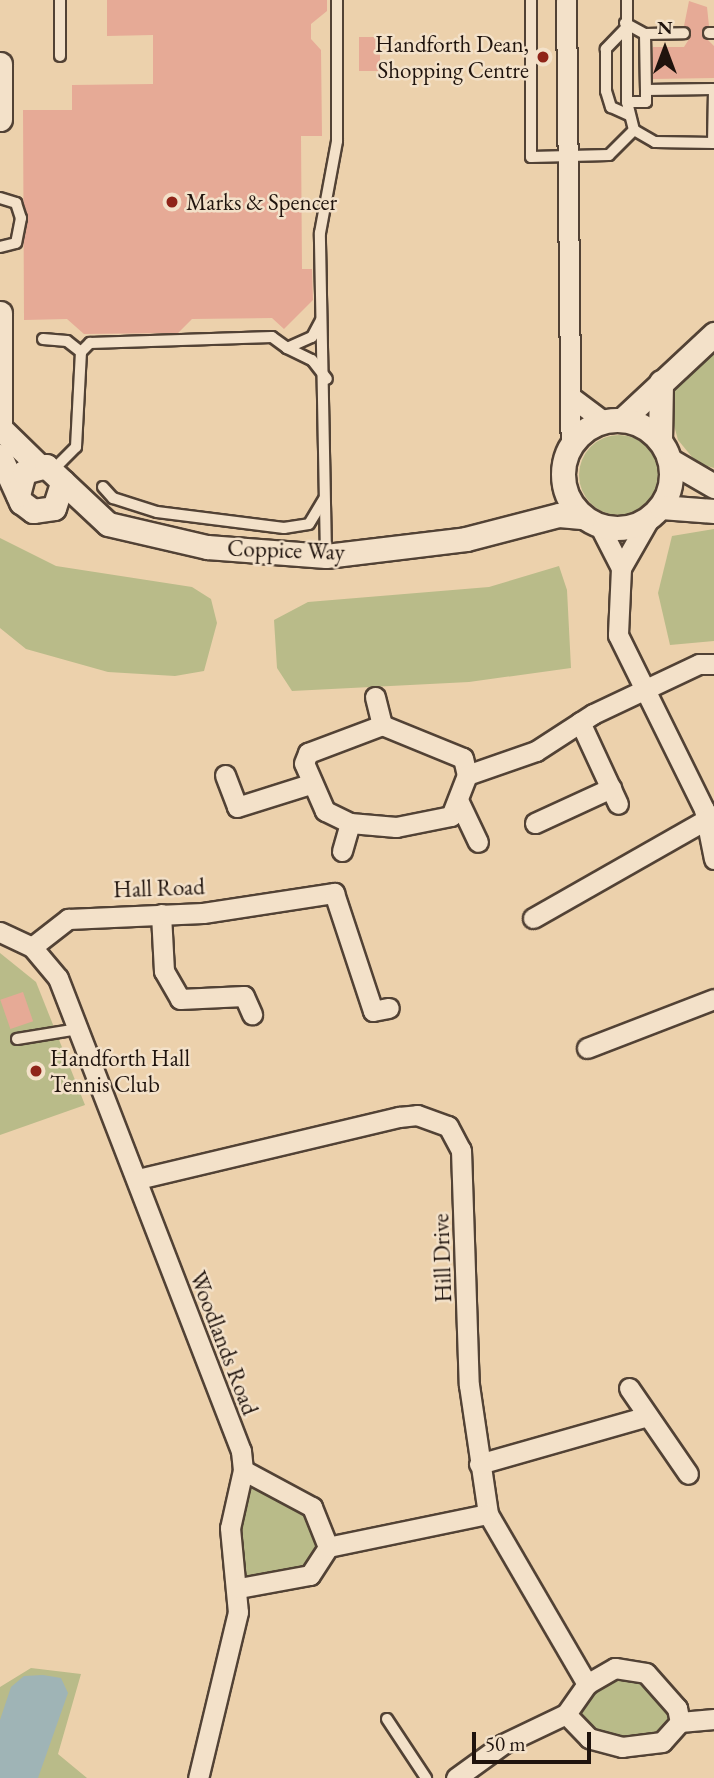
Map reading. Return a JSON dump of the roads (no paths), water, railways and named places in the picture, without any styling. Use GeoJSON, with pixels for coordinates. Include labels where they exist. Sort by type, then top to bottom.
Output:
{"type":"FeatureCollection","features":[{"type":"Feature","properties":{"kind":"street"},"geometry":{"type":"LineString","coordinates":[[525,522],[563,479],[571,445],[574,399],[566,0]]}},
{"type":"Feature","properties":{"kind":"street"},"geometry":{"type":"LineString","coordinates":[[0,64],[0,119]]}},
{"type":"Feature","properties":{"kind":"street"},"geometry":{"type":"LineString","coordinates":[[0,313],[0,429],[52,472],[91,515]]}},
{"type":"Feature","properties":{"kind":"street"},"geometry":{"type":"LineString","coordinates":[[571,445],[613,420],[661,382],[714,334]]}},
{"type":"Feature","properties":{"kind":"street"},"geometry":{"type":"LineString","coordinates":[[661,382],[660,440],[671,461],[714,486]]}},
{"type":"Feature","properties":{"kind":"street"},"geometry":{"type":"LineString","coordinates":[[574,399],[613,420],[660,440]]}},
{"type":"Feature","properties":{"kind":"street"},"geometry":{"type":"LineString","coordinates":[[0,456],[18,495],[33,511],[48,511],[63,496],[52,472]]}},
{"type":"Feature","properties":{"kind":"street"},"geometry":{"type":"LineString","coordinates":[[671,461],[655,513],[621,568],[618,635],[708,814],[714,859]]}},
{"type":"Feature","properties":{"kind":"street"},"geometry":{"type":"LineString","coordinates":[[18,495],[19,479],[52,472]]}},
{"type":"Feature","properties":{"kind":"street"},"geometry":{"type":"LineString","coordinates":[[563,479],[621,568]]}},
{"type":"Feature","properties":{"kind":"street","name":"Coppice Way"},"geometry":{"type":"LineString","coordinates":[[48,511],[91,515],[153,538],[326,555],[466,539],[525,522],[592,521]]}},
{"type":"Feature","properties":{"kind":"street"},"geometry":{"type":"LineString","coordinates":[[592,521],[633,526],[655,513],[714,511]]}},
{"type":"Feature","properties":{"kind":"street"},"geometry":{"type":"LineString","coordinates":[[467,775],[536,751],[580,722],[644,690],[699,664],[714,664]]}},
{"type":"Feature","properties":{"kind":"street"},"geometry":{"type":"LineString","coordinates":[[375,697],[382,726]]}},
{"type":"Feature","properties":{"kind":"street"},"geometry":{"type":"LineString","coordinates":[[535,823],[614,796],[580,722]]}},
{"type":"Feature","properties":{"kind":"street"},"geometry":{"type":"LineString","coordinates":[[382,726],[412,742],[455,751],[467,775],[459,802],[451,816],[421,826],[349,823],[325,811],[310,784],[308,753],[382,726]]}},
{"type":"Feature","properties":{"kind":"street"},"geometry":{"type":"LineString","coordinates":[[225,775],[237,807],[310,784]]}},
{"type":"Feature","properties":{"kind":"street"},"geometry":{"type":"LineString","coordinates":[[459,802],[478,842]]}},
{"type":"Feature","properties":{"kind":"street"},"geometry":{"type":"LineString","coordinates":[[533,918],[708,814]]}},
{"type":"Feature","properties":{"kind":"street"},"geometry":{"type":"LineString","coordinates":[[342,851],[349,823]]}},
{"type":"Feature","properties":{"kind":"street","name":"Hall Road"},"geometry":{"type":"LineString","coordinates":[[32,947],[68,919],[161,914],[334,893],[373,1011],[389,1008]]}},
{"type":"Feature","properties":{"kind":"street"},"geometry":{"type":"LineString","coordinates":[[161,914],[164,971],[180,999],[244,996],[252,1014]]}},
{"type":"Feature","properties":{"kind":"street"},"geometry":{"type":"LineString","coordinates":[[1,931],[32,947]]}},
{"type":"Feature","properties":{"kind":"street","name":"Woodlands Road"},"geometry":{"type":"LineString","coordinates":[[32,947],[58,978],[79,1029],[138,1179],[243,1470]]}},
{"type":"Feature","properties":{"kind":"street"},"geometry":{"type":"LineString","coordinates":[[587,1048],[714,999]]}},
{"type":"Feature","properties":{"kind":"street","name":"Hill Drive"},"geometry":{"type":"LineString","coordinates":[[138,1179],[399,1117],[417,1115],[448,1126],[461,1150],[464,1179],[468,1385],[488,1514],[587,1684]]}},
{"type":"Feature","properties":{"kind":"street"},"geometry":{"type":"LineString","coordinates":[[629,1388],[688,1474]]}},
{"type":"Feature","properties":{"kind":"street"},"geometry":{"type":"LineString","coordinates":[[479,1464],[647,1416]]}},
{"type":"Feature","properties":{"kind":"street"},"geometry":{"type":"LineString","coordinates":[[198,1778],[230,1654],[239,1588],[230,1528],[243,1470],[312,1507],[328,1548]]}},
{"type":"Feature","properties":{"kind":"street"},"geometry":{"type":"LineString","coordinates":[[239,1588],[310,1575],[328,1548],[488,1514]]}},
{"type":"Feature","properties":{"kind":"street"},"geometry":{"type":"LineString","coordinates":[[456,1778],[513,1739],[566,1714],[587,1684],[615,1668],[635,1668],[662,1688],[680,1722]]}},
{"type":"Feature","properties":{"kind":"street"},"geometry":{"type":"LineString","coordinates":[[566,1714],[589,1738],[622,1747],[662,1742],[680,1722],[714,1719]]}},
{"type":"Feature","properties":{"kind":"lane"},"geometry":{"type":"LineString","coordinates":[[60,0],[60,56]]}},
{"type":"Feature","properties":{"kind":"lane"},"geometry":{"type":"LineString","coordinates":[[326,555],[327,379],[321,320],[320,206],[337,141],[337,0]]}},
{"type":"Feature","properties":{"kind":"lane"},"geometry":{"type":"LineString","coordinates":[[531,0],[531,157],[617,153],[634,130]]}},
{"type":"Feature","properties":{"kind":"lane"},"geometry":{"type":"LineString","coordinates":[[627,0],[627,102],[634,130],[655,142],[713,144],[713,89],[646,90]]}},
{"type":"Feature","properties":{"kind":"lane"},"geometry":{"type":"LineString","coordinates":[[625,26],[645,34],[684,33]]}},
{"type":"Feature","properties":{"kind":"lane"},"geometry":{"type":"LineString","coordinates":[[625,26],[606,49],[606,91],[611,107],[629,115]]}},
{"type":"Feature","properties":{"kind":"lane"},"geometry":{"type":"LineString","coordinates":[[627,102],[646,102],[645,34]]}},
{"type":"Feature","properties":{"kind":"lane"},"geometry":{"type":"LineString","coordinates":[[0,198],[16,203],[21,219],[16,243],[0,247]]}},
{"type":"Feature","properties":{"kind":"lane"},"geometry":{"type":"LineString","coordinates":[[287,348],[312,337],[321,320]]}},
{"type":"Feature","properties":{"kind":"lane"},"geometry":{"type":"LineString","coordinates":[[81,352],[106,338],[272,337],[312,360],[327,379]]}},
{"type":"Feature","properties":{"kind":"lane"},"geometry":{"type":"LineString","coordinates":[[43,339],[67,341],[81,352]]}},
{"type":"Feature","properties":{"kind":"lane"},"geometry":{"type":"LineString","coordinates":[[52,472],[76,447],[81,352]]}},
{"type":"Feature","properties":{"kind":"lane"},"geometry":{"type":"LineString","coordinates":[[103,486],[113,498],[141,507],[248,525],[309,524],[325,496]]}},
{"type":"Feature","properties":{"kind":"lane"},"geometry":{"type":"LineString","coordinates":[[17,1040],[79,1029]]}},
{"type":"Feature","properties":{"kind":"lane"},"geometry":{"type":"LineString","coordinates":[[387,1718],[426,1778]]}},
{"type":"Feature","properties":{"kind":"place","name":"Handforth Dean, Shopping Centre"},"geometry":{"type":"Point","coordinates":[543,57]}},
{"type":"Feature","properties":{"kind":"place","name":"Marks & Spencer"},"geometry":{"type":"Point","coordinates":[172,202]}},
{"type":"Feature","properties":{"kind":"place","name":"Handforth Hall Tennis Club"},"geometry":{"type":"Point","coordinates":[36,1071]}}]}
